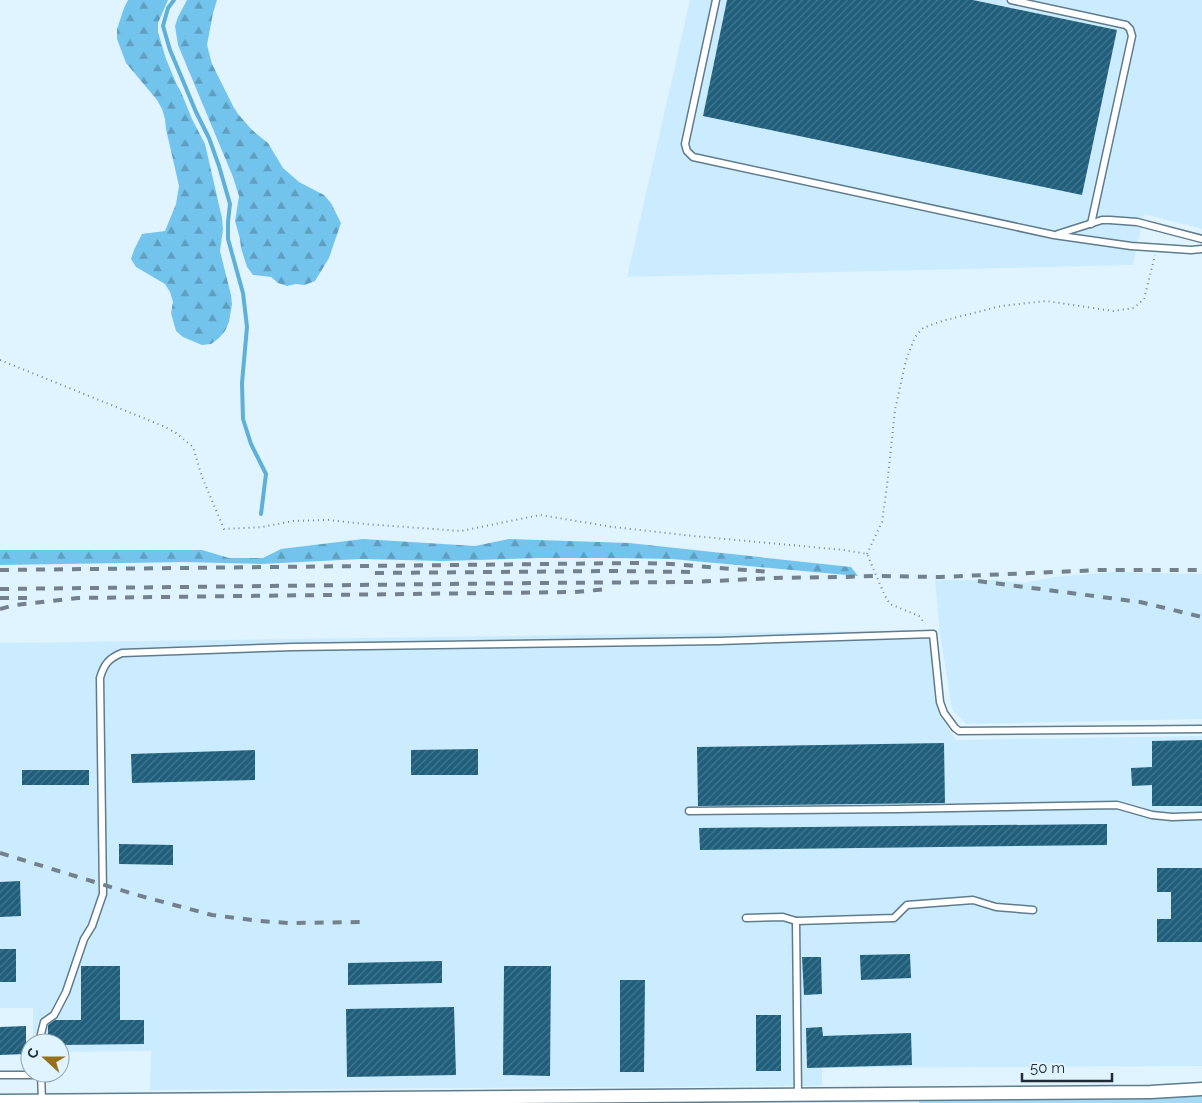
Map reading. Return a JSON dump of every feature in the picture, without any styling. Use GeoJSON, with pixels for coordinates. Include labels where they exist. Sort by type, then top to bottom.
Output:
{"type":"FeatureCollection","features":[{"type":"Feature","properties":{"kind":"street"},"geometry":{"type":"LineString","coordinates":[[0,1101],[1151,1092],[1202,1089]]}},
{"type":"Feature","properties":{"kind":"lane"},"geometry":{"type":"LineString","coordinates":[[716,0],[685,144],[687,152],[693,157],[1054,235],[1131,246],[1202,249]]}},
{"type":"Feature","properties":{"kind":"lane"},"geometry":{"type":"LineString","coordinates":[[1011,0],[1126,26],[1130,29],[1132,36],[1091,224]]}},
{"type":"Feature","properties":{"kind":"lane"},"geometry":{"type":"LineString","coordinates":[[1054,235],[1102,220],[1110,220],[1137,222],[1202,239]]}},
{"type":"Feature","properties":{"kind":"lane"},"geometry":{"type":"LineString","coordinates":[[41,1033],[44,1022],[54,1015],[66,992],[84,939],[92,926],[103,894],[100,678],[106,664],[113,657],[122,653],[294,647],[709,641],[933,634],[940,702],[944,713],[959,731],[1202,729]]}},
{"type":"Feature","properties":{"kind":"lane"},"geometry":{"type":"LineString","coordinates":[[689,811],[1117,805],[1152,815],[1172,817],[1202,816]]}},
{"type":"Feature","properties":{"kind":"lane"},"geometry":{"type":"LineString","coordinates":[[746,918],[783,916],[796,921],[894,918],[907,904],[973,900],[996,907],[1033,910]]}},
{"type":"Feature","properties":{"kind":"lane"},"geometry":{"type":"LineString","coordinates":[[796,921],[798,1095]]}},
{"type":"Feature","properties":{"kind":"lane"},"geometry":{"type":"LineString","coordinates":[[0,1075],[20,1075]]}},
{"type":"Feature","properties":{"kind":"lane"},"geometry":{"type":"LineString","coordinates":[[42,1083],[42,1101]]}},
{"type":"Feature","properties":{"kind":"path"},"geometry":{"type":"LineString","coordinates":[[933,634],[919,616],[890,604],[867,554],[882,522],[895,410],[906,360],[915,337],[923,328],[942,321],[1001,306],[1046,301],[1113,311],[1134,308],[1144,299],[1157,248]]}},
{"type":"Feature","properties":{"kind":"path"},"geometry":{"type":"LineString","coordinates":[[0,360],[176,433],[193,447],[202,477],[224,529],[262,527],[293,521],[328,520],[461,530],[540,515],[622,528],[844,550],[867,554]]}},
{"type":"Feature","properties":{"kind":"shaded area"},"geometry":{"type":"Polygon","coordinates":[[[690,0],[1202,0],[1202,229],[1144,214],[1133,265],[627,277],[690,0]]]}},
{"type":"Feature","properties":{"kind":"shaded area"},"geometry":{"type":"Polygon","coordinates":[[[1116,572],[1202,574],[1202,719],[966,724],[952,709],[940,633],[935,580],[995,580],[1024,583],[1054,577],[1116,572]]]}},
{"type":"Feature","properties":{"kind":"shaded area"},"geometry":{"type":"Polygon","coordinates":[[[935,630],[939,715],[956,740],[1202,736],[1202,1066],[822,1068],[822,1086],[150,1090],[151,1051],[70,1052],[70,1033],[33,1033],[33,1008],[0,1008],[0,643],[935,630]]]}},
{"type":"Feature","properties":{"kind":"shaded area"},"geometry":{"type":"Polygon","coordinates":[[[1202,1094],[1202,1103],[919,1103],[919,1100],[1202,1094]]]}},
{"type":"Feature","properties":{"kind":"green space"},"geometry":{"type":"Polygon","coordinates":[[[128,0],[168,0],[158,23],[158,32],[166,59],[205,144],[222,218],[223,229],[220,251],[232,304],[229,322],[225,331],[211,344],[202,345],[183,337],[176,331],[171,313],[173,302],[165,284],[136,267],[131,259],[142,234],[165,231],[176,204],[179,186],[162,109],[157,100],[126,63],[117,39],[117,29],[128,0]]]}},
{"type":"Feature","properties":{"kind":"green space"},"geometry":{"type":"Polygon","coordinates":[[[187,0],[217,0],[207,45],[212,64],[233,106],[252,130],[268,143],[283,168],[299,182],[324,195],[331,203],[341,223],[329,258],[315,281],[305,285],[287,286],[278,283],[271,277],[253,275],[247,267],[235,221],[239,196],[233,177],[178,45],[175,26],[187,0]]]}},
{"type":"Feature","properties":{"kind":"green space"},"geometry":{"type":"Polygon","coordinates":[[[363,539],[475,546],[509,539],[629,543],[851,567],[858,576],[672,559],[614,558],[443,561],[361,559],[261,564],[185,562],[0,565],[0,550],[202,550],[229,558],[263,558],[281,549],[363,539]]]}},
{"type":"Feature","properties":{"kind":"building"},"geometry":{"type":"Polygon","coordinates":[[[727,0],[973,0],[1117,30],[1082,195],[703,116],[727,0]]]}},
{"type":"Feature","properties":{"kind":"building"},"geometry":{"type":"Polygon","coordinates":[[[1202,740],[1202,806],[1152,806],[1152,785],[1132,786],[1131,768],[1152,767],[1152,741],[1202,740]]]}},
{"type":"Feature","properties":{"kind":"building"},"geometry":{"type":"Polygon","coordinates":[[[944,743],[945,803],[698,806],[697,747],[944,743]]]}},
{"type":"Feature","properties":{"kind":"building"},"geometry":{"type":"Polygon","coordinates":[[[478,749],[478,775],[411,775],[411,750],[478,749]]]}},
{"type":"Feature","properties":{"kind":"building"},"geometry":{"type":"Polygon","coordinates":[[[255,750],[255,780],[132,783],[131,754],[255,750]]]}},
{"type":"Feature","properties":{"kind":"building"},"geometry":{"type":"Polygon","coordinates":[[[22,770],[89,770],[89,785],[22,785],[22,770]]]}},
{"type":"Feature","properties":{"kind":"building"},"geometry":{"type":"Polygon","coordinates":[[[1107,824],[1107,845],[700,850],[699,828],[1107,824]]]}},
{"type":"Feature","properties":{"kind":"building"},"geometry":{"type":"Polygon","coordinates":[[[119,844],[173,845],[173,865],[119,864],[119,844]]]}},
{"type":"Feature","properties":{"kind":"building"},"geometry":{"type":"Polygon","coordinates":[[[1157,868],[1202,868],[1202,942],[1157,942],[1157,919],[1171,919],[1171,892],[1157,892],[1157,868]]]}},
{"type":"Feature","properties":{"kind":"building"},"geometry":{"type":"Polygon","coordinates":[[[20,881],[21,916],[0,917],[0,882],[20,881]]]}},
{"type":"Feature","properties":{"kind":"building"},"geometry":{"type":"Polygon","coordinates":[[[0,949],[16,949],[16,982],[0,982],[0,949]]]}},
{"type":"Feature","properties":{"kind":"building"},"geometry":{"type":"Polygon","coordinates":[[[910,954],[911,978],[861,980],[860,955],[910,954]]]}},
{"type":"Feature","properties":{"kind":"building"},"geometry":{"type":"Polygon","coordinates":[[[802,957],[821,957],[822,994],[804,995],[802,957]]]}},
{"type":"Feature","properties":{"kind":"building"},"geometry":{"type":"Polygon","coordinates":[[[442,961],[442,983],[348,985],[348,963],[442,961]]]}},
{"type":"Feature","properties":{"kind":"building"},"geometry":{"type":"Polygon","coordinates":[[[81,966],[120,966],[120,1020],[144,1020],[144,1044],[70,1045],[70,1033],[48,1033],[48,1025],[55,1020],[81,1020],[81,966]]]}},
{"type":"Feature","properties":{"kind":"building"},"geometry":{"type":"Polygon","coordinates":[[[504,966],[551,966],[550,1076],[503,1075],[504,966]]]}},
{"type":"Feature","properties":{"kind":"building"},"geometry":{"type":"Polygon","coordinates":[[[620,980],[645,980],[644,1072],[620,1072],[620,980]]]}},
{"type":"Feature","properties":{"kind":"building"},"geometry":{"type":"Polygon","coordinates":[[[454,1007],[456,1075],[347,1077],[346,1009],[454,1007]]]}},
{"type":"Feature","properties":{"kind":"building"},"geometry":{"type":"Polygon","coordinates":[[[756,1015],[781,1015],[781,1071],[756,1071],[756,1015]]]}},
{"type":"Feature","properties":{"kind":"building"},"geometry":{"type":"Polygon","coordinates":[[[26,1026],[26,1033],[20,1033],[20,1054],[0,1055],[0,1027],[26,1026]]]}},
{"type":"Feature","properties":{"kind":"building"},"geometry":{"type":"Polygon","coordinates":[[[822,1027],[823,1036],[911,1033],[912,1065],[807,1068],[806,1028],[822,1027]]]}},
{"type":"Feature","properties":{"kind":"waterway"},"geometry":{"type":"LineString","coordinates":[[174,0],[168,8],[163,26],[170,50],[209,138],[230,204],[228,239],[243,293],[247,327],[242,383],[243,419],[251,444],[266,474],[261,514]]}},
{"type":"Feature","properties":{"kind":"railway"},"geometry":{"type":"LineString","coordinates":[[0,570],[635,563],[770,572]]}},
{"type":"Feature","properties":{"kind":"railway"},"geometry":{"type":"LineString","coordinates":[[0,589],[693,582],[774,578],[940,577],[1100,570],[1202,570]]}},
{"type":"Feature","properties":{"kind":"railway"},"geometry":{"type":"LineString","coordinates":[[375,573],[692,572]]}},
{"type":"Feature","properties":{"kind":"railway"},"geometry":{"type":"LineString","coordinates":[[978,581],[1140,602],[1202,617]]}},
{"type":"Feature","properties":{"kind":"railway"},"geometry":{"type":"LineString","coordinates":[[0,609],[15,605],[78,598],[574,592],[609,589]]}},
{"type":"Feature","properties":{"kind":"railway"},"geometry":{"type":"LineString","coordinates":[[0,598],[27,598]]}},
{"type":"Feature","properties":{"kind":"railway"},"geometry":{"type":"LineString","coordinates":[[0,853],[137,895],[212,915],[289,923],[366,922]]}}]}
